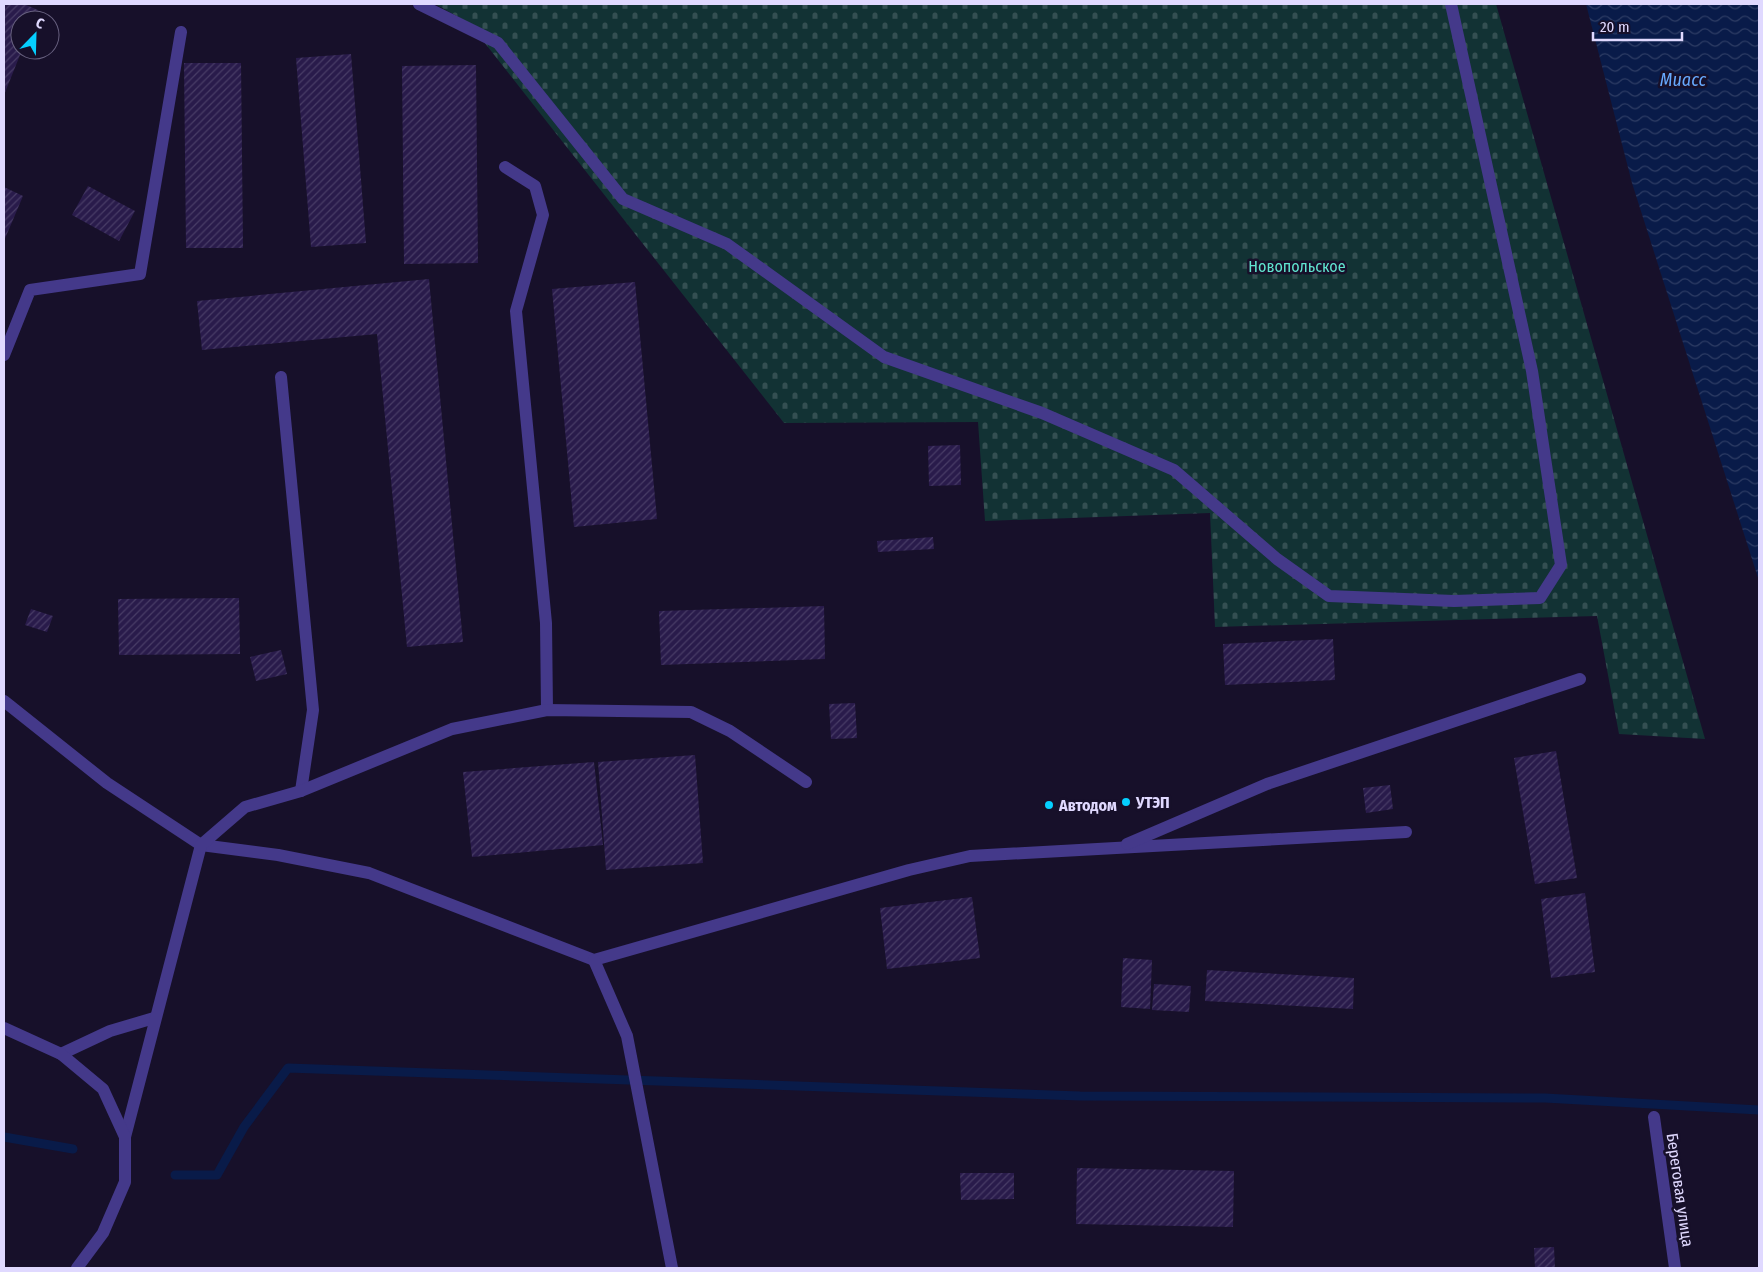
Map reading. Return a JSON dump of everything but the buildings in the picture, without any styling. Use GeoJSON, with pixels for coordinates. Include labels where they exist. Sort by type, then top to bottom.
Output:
{"type":"FeatureCollection","features":[{"type":"Feature","properties":{"kind":"street"},"geometry":{"type":"LineString","coordinates":[[419,4],[498,43],[623,199],[727,244],[884,357],[1042,413],[1174,470],[1277,559],[1329,596],[1454,601],[1540,598],[1561,565],[1534,381],[1451,4]]}},
{"type":"Feature","properties":{"kind":"street"},"geometry":{"type":"LineString","coordinates":[[4,355],[30,290],[140,274],[180,32]]}},
{"type":"Feature","properties":{"kind":"street"},"geometry":{"type":"LineString","coordinates":[[505,167],[535,186],[544,215],[516,311],[546,623],[547,710]]}},
{"type":"Feature","properties":{"kind":"street"},"geometry":{"type":"LineString","coordinates":[[281,377],[312,710],[301,791]]}},
{"type":"Feature","properties":{"kind":"street"},"geometry":{"type":"LineString","coordinates":[[1118,848],[1267,784],[1580,679]]}},
{"type":"Feature","properties":{"kind":"street"},"geometry":{"type":"LineString","coordinates":[[4,701],[107,783],[200,844],[278,855],[369,872],[594,960],[909,870],[970,856],[1406,832]]}},
{"type":"Feature","properties":{"kind":"street"},"geometry":{"type":"LineString","coordinates":[[77,1268],[103,1233],[125,1182],[125,1137],[200,844],[245,807],[301,791],[452,728],[547,710],[690,712],[730,731],[806,782]]}},
{"type":"Feature","properties":{"kind":"street"},"geometry":{"type":"LineString","coordinates":[[594,960],[626,1036],[672,1268]]}},
{"type":"Feature","properties":{"kind":"street"},"geometry":{"type":"LineString","coordinates":[[61,1054],[110,1031],[154,1018]]}},
{"type":"Feature","properties":{"kind":"street"},"geometry":{"type":"LineString","coordinates":[[4,1028],[61,1054],[103,1089],[125,1137]]}},
{"type":"Feature","properties":{"kind":"street","name":"Береговая улица"},"geometry":{"type":"LineString","coordinates":[[1654,1117],[1675,1268]]}},
{"type":"Feature","properties":{"kind":"green space","name":"Новопольское"},"geometry":{"type":"Polygon","coordinates":[[[435,4],[1496,4],[1705,739],[1619,734],[1597,616],[1215,627],[1210,513],[985,521],[978,422],[784,423],[469,23],[435,4]]]}},
{"type":"Feature","properties":{"kind":"water","name":"Миасс"},"geometry":{"type":"Polygon","coordinates":[[[1586,4],[1759,4],[1759,581],[1632,183],[1586,4]]]}},
{"type":"Feature","properties":{"kind":"waterway"},"geometry":{"type":"LineString","coordinates":[[175,1175],[217,1175],[244,1127],[288,1068],[1080,1096],[1545,1098],[1759,1110]]}},
{"type":"Feature","properties":{"kind":"waterway"},"geometry":{"type":"LineString","coordinates":[[4,1137],[73,1149]]}},
{"type":"Feature","properties":{"kind":"place","name":"УТЭП"},"geometry":{"type":"Point","coordinates":[1126,802]}},
{"type":"Feature","properties":{"kind":"place","name":"Автодом"},"geometry":{"type":"Point","coordinates":[1049,805]}}]}
